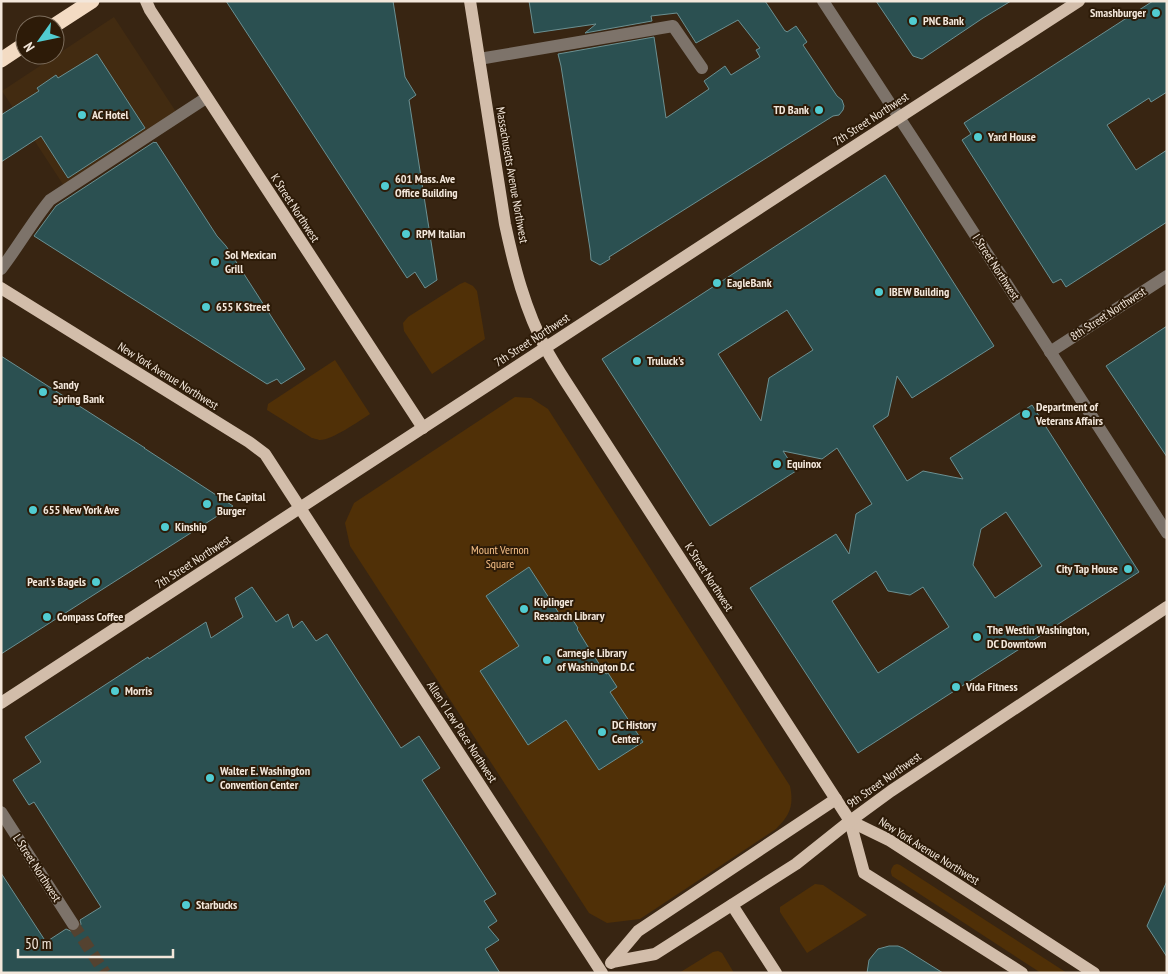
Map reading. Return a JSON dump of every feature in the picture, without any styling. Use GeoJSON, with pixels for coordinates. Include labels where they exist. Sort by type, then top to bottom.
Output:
{"type":"FeatureCollection","features":[{"type":"Feature","properties":{"kind":"highway"},"geometry":{"type":"LineString","coordinates":[[65,19],[92,1]]}},
{"type":"Feature","properties":{"kind":"highway"},"geometry":{"type":"LineString","coordinates":[[1,60],[15,51]]}},
{"type":"Feature","properties":{"kind":"main road","name":"K Street Northwest"},"geometry":{"type":"LineString","coordinates":[[146,1],[206,98],[423,428]]}},
{"type":"Feature","properties":{"kind":"main road","name":"Massachusetts Avenue Northwest"},"geometry":{"type":"LineString","coordinates":[[470,1],[511,253],[528,309],[545,348]]}},
{"type":"Feature","properties":{"kind":"main road","name":"7th Street Northwest"},"geometry":{"type":"LineString","coordinates":[[1,703],[1079,1]]}},
{"type":"Feature","properties":{"kind":"main road","name":"New York Avenue Northwest"},"geometry":{"type":"LineString","coordinates":[[1,288],[249,442],[265,454],[300,508]]}},
{"type":"Feature","properties":{"kind":"main road","name":"K Street Northwest"},"geometry":{"type":"LineString","coordinates":[[545,348],[850,820]]}},
{"type":"Feature","properties":{"kind":"main road","name":"Allen Y Lew Place Northwest"},"geometry":{"type":"LineString","coordinates":[[300,508],[600,972]]}},
{"type":"Feature","properties":{"kind":"main road","name":"9th Street Northwest"},"geometry":{"type":"LineString","coordinates":[[612,962],[655,954],[732,905],[796,864],[850,820],[891,791],[1167,607]]}},
{"type":"Feature","properties":{"kind":"main road","name":"9th Street Northwest"},"geometry":{"type":"LineString","coordinates":[[600,972],[612,962],[638,931],[836,799]]}},
{"type":"Feature","properties":{"kind":"main road","name":"New York Avenue Northwest"},"geometry":{"type":"LineString","coordinates":[[850,820],[890,840],[1094,973]]}},
{"type":"Feature","properties":{"kind":"main road"},"geometry":{"type":"LineString","coordinates":[[850,820],[864,873],[1022,973]]}},
{"type":"Feature","properties":{"kind":"main road"},"geometry":{"type":"LineString","coordinates":[[732,905],[776,973]]}},
{"type":"Feature","properties":{"kind":"street","name":"I Street Northwest"},"geometry":{"type":"LineString","coordinates":[[823,1],[1167,533]]}},
{"type":"Feature","properties":{"kind":"street"},"geometry":{"type":"LineString","coordinates":[[479,58],[673,26],[702,68]]}},
{"type":"Feature","properties":{"kind":"street"},"geometry":{"type":"LineString","coordinates":[[1,270],[16,250],[36,216],[50,200],[206,98]]}},
{"type":"Feature","properties":{"kind":"street","name":"8th Street Northwest"},"geometry":{"type":"LineString","coordinates":[[1050,352],[1167,276]]}},
{"type":"Feature","properties":{"kind":"street","name":"L Street Northwest"},"geometry":{"type":"LineString","coordinates":[[1,812],[73,924]]}},
{"type":"Feature","properties":{"kind":"shaded area"},"geometry":{"type":"Polygon","coordinates":[[[114,17],[182,121],[68,192],[2,91],[41,65],[65,65],[65,49],[114,17]]]}},
{"type":"Feature","properties":{"kind":"green space"},"geometry":{"type":"Polygon","coordinates":[[[465,282],[473,286],[477,291],[485,339],[432,374],[404,331],[403,323],[408,317],[465,282]]]}},
{"type":"Feature","properties":{"kind":"green space"},"geometry":{"type":"Polygon","coordinates":[[[335,360],[370,414],[338,434],[320,440],[312,438],[267,410],[268,404],[335,360]]]}},
{"type":"Feature","properties":{"kind":"green space","name":"Mount Vernon Square"},"geometry":{"type":"Polygon","coordinates":[[[515,397],[531,398],[548,409],[790,786],[790,810],[776,829],[640,919],[607,923],[589,913],[350,546],[345,523],[354,503],[515,397]]]}},
{"type":"Feature","properties":{"kind":"green space"},"geometry":{"type":"Polygon","coordinates":[[[897,864],[1067,973],[1041,973],[892,876],[892,869],[897,864]]]}},
{"type":"Feature","properties":{"kind":"green space"},"geometry":{"type":"Polygon","coordinates":[[[815,884],[823,885],[867,915],[807,953],[780,912],[780,907],[815,884]]]}},
{"type":"Feature","properties":{"kind":"green space"},"geometry":{"type":"Polygon","coordinates":[[[718,951],[722,953],[734,973],[679,973],[713,952],[718,951]]]}},
{"type":"Feature","properties":{"kind":"building","name":"601 Mass. Ave Office Building"},"geometry":{"type":"Polygon","coordinates":[[[226,1],[393,1],[405,77],[416,95],[409,100],[437,280],[425,288],[415,272],[407,278],[226,1]]]}},
{"type":"Feature","properties":{"kind":"building"},"geometry":{"type":"Polygon","coordinates":[[[529,1],[765,1],[785,31],[787,32],[796,26],[807,42],[803,45],[837,96],[842,100],[843,110],[839,115],[833,116],[609,257],[610,259],[600,265],[591,260],[558,54],[654,37],[666,118],[709,89],[704,81],[725,66],[731,75],[760,57],[756,50],[760,48],[738,20],[696,43],[677,13],[651,16],[652,21],[585,33],[596,24],[534,33],[529,1]]]}},
{"type":"Feature","properties":{"kind":"building"},"geometry":{"type":"Polygon","coordinates":[[[876,1],[1011,1],[922,59],[913,56],[876,1]]]}},
{"type":"Feature","properties":{"kind":"building"},"geometry":{"type":"Polygon","coordinates":[[[1153,1],[1167,1],[1167,92],[1151,102],[1149,98],[1107,125],[1136,170],[1167,150],[1167,222],[1066,287],[1061,279],[1053,283],[962,140],[971,134],[964,123],[1153,1]]]}},
{"type":"Feature","properties":{"kind":"building","name":"AC Hotel"},"geometry":{"type":"Polygon","coordinates":[[[97,54],[145,128],[68,178],[41,136],[1,162],[1,115],[39,91],[37,88],[56,75],[58,78],[97,54]]]}},
{"type":"Feature","properties":{"kind":"building","name":"655 K Street"},"geometry":{"type":"Polygon","coordinates":[[[156,142],[217,236],[226,246],[305,369],[281,384],[277,379],[267,384],[34,236],[56,206],[156,142]]]}},
{"type":"Feature","properties":{"kind":"building"},"geometry":{"type":"Polygon","coordinates":[[[885,175],[994,346],[912,398],[897,376],[888,416],[873,426],[907,481],[923,471],[963,479],[950,458],[1032,405],[1139,572],[858,753],[750,588],[836,534],[849,554],[856,514],[872,504],[837,448],[822,459],[783,451],[796,471],[710,526],[602,359],[885,175]],[[787,310],[718,354],[761,421],[769,378],[813,350],[787,310]],[[1006,512],[981,529],[973,565],[995,598],[1042,566],[1006,512]],[[876,571],[832,601],[878,673],[949,627],[923,587],[910,595],[888,591],[876,571]]]}},
{"type":"Feature","properties":{"kind":"building"},"geometry":{"type":"Polygon","coordinates":[[[1167,326],[1167,457],[1106,366],[1167,326]]]}},
{"type":"Feature","properties":{"kind":"building"},"geometry":{"type":"Polygon","coordinates":[[[1,356],[233,506],[1,654],[1,356]]]}},
{"type":"Feature","properties":{"kind":"building","name":"Carnegie Library of Washington D.C"},"geometry":{"type":"Polygon","coordinates":[[[529,567],[562,618],[569,614],[590,650],[606,674],[608,673],[617,687],[610,692],[643,742],[599,770],[566,720],[528,745],[480,671],[519,646],[486,596],[529,567]]]}},
{"type":"Feature","properties":{"kind":"building","name":"Walter E. Washington Convention Center"},"geometry":{"type":"Polygon","coordinates":[[[252,587],[276,622],[288,614],[293,628],[302,621],[316,641],[327,634],[401,748],[419,736],[440,768],[422,780],[496,894],[484,901],[497,921],[488,927],[499,940],[485,949],[500,973],[1,973],[1,873],[46,942],[66,929],[73,932],[78,931],[81,924],[80,920],[101,907],[34,802],[29,805],[13,780],[41,762],[25,737],[148,657],[149,659],[206,622],[211,638],[243,617],[235,598],[252,587]]]}},
{"type":"Feature","properties":{"kind":"building"},"geometry":{"type":"Polygon","coordinates":[[[1167,881],[1167,957],[1147,926],[1167,881]]]}},
{"type":"Feature","properties":{"kind":"building"},"geometry":{"type":"Polygon","coordinates":[[[889,946],[903,948],[943,973],[867,973],[869,960],[873,955],[878,949],[889,946]]]}},
{"type":"Feature","properties":{"kind":"tunnel"},"geometry":{"type":"LineString","coordinates":[[73,924],[105,973]]}},
{"type":"Feature","properties":{"kind":"place","name":"Smashburger"},"geometry":{"type":"Point","coordinates":[1156,13]}},
{"type":"Feature","properties":{"kind":"place","name":"PNC Bank"},"geometry":{"type":"Point","coordinates":[913,21]}},
{"type":"Feature","properties":{"kind":"place","name":"TD Bank"},"geometry":{"type":"Point","coordinates":[819,110]}},
{"type":"Feature","properties":{"kind":"place","name":"AC Hotel"},"geometry":{"type":"Point","coordinates":[82,115]}},
{"type":"Feature","properties":{"kind":"place","name":"Yard House"},"geometry":{"type":"Point","coordinates":[978,137]}},
{"type":"Feature","properties":{"kind":"place","name":"601 Mass. Ave Office Building"},"geometry":{"type":"Point","coordinates":[385,186]}},
{"type":"Feature","properties":{"kind":"place","name":"RPM Italian"},"geometry":{"type":"Point","coordinates":[406,234]}},
{"type":"Feature","properties":{"kind":"place","name":"Sol Mexican Grill"},"geometry":{"type":"Point","coordinates":[215,262]}},
{"type":"Feature","properties":{"kind":"place","name":"EagleBank"},"geometry":{"type":"Point","coordinates":[717,283]}},
{"type":"Feature","properties":{"kind":"place","name":"IBEW Building"},"geometry":{"type":"Point","coordinates":[879,292]}},
{"type":"Feature","properties":{"kind":"place","name":"655 K Street"},"geometry":{"type":"Point","coordinates":[206,307]}},
{"type":"Feature","properties":{"kind":"place","name":"Truluck's"},"geometry":{"type":"Point","coordinates":[637,361]}},
{"type":"Feature","properties":{"kind":"place","name":"Sandy Spring Bank"},"geometry":{"type":"Point","coordinates":[43,392]}},
{"type":"Feature","properties":{"kind":"place","name":"Department of Veterans Affairs"},"geometry":{"type":"Point","coordinates":[1026,414]}},
{"type":"Feature","properties":{"kind":"place","name":"Equinox"},"geometry":{"type":"Point","coordinates":[777,464]}},
{"type":"Feature","properties":{"kind":"place","name":"The Capital Burger"},"geometry":{"type":"Point","coordinates":[207,504]}},
{"type":"Feature","properties":{"kind":"place","name":"655 New York Ave"},"geometry":{"type":"Point","coordinates":[33,510]}},
{"type":"Feature","properties":{"kind":"place","name":"Kinship"},"geometry":{"type":"Point","coordinates":[165,527]}},
{"type":"Feature","properties":{"kind":"place","name":"City Tap House"},"geometry":{"type":"Point","coordinates":[1128,569]}},
{"type":"Feature","properties":{"kind":"place","name":"Pearl's Bagels"},"geometry":{"type":"Point","coordinates":[96,582]}},
{"type":"Feature","properties":{"kind":"place","name":"Kiplinger Research Library"},"geometry":{"type":"Point","coordinates":[524,609]}},
{"type":"Feature","properties":{"kind":"place","name":"Compass Coffee"},"geometry":{"type":"Point","coordinates":[47,617]}},
{"type":"Feature","properties":{"kind":"place","name":"The Westin Washington, DC Downtown"},"geometry":{"type":"Point","coordinates":[977,637]}},
{"type":"Feature","properties":{"kind":"place","name":"Carnegie Library of Washington D.C"},"geometry":{"type":"Point","coordinates":[547,660]}},
{"type":"Feature","properties":{"kind":"place","name":"Vida Fitness"},"geometry":{"type":"Point","coordinates":[956,687]}},
{"type":"Feature","properties":{"kind":"place","name":"Morris"},"geometry":{"type":"Point","coordinates":[115,691]}},
{"type":"Feature","properties":{"kind":"place","name":"DC History Center"},"geometry":{"type":"Point","coordinates":[602,732]}},
{"type":"Feature","properties":{"kind":"place","name":"Walter E. Washington Convention Center"},"geometry":{"type":"Point","coordinates":[210,778]}},
{"type":"Feature","properties":{"kind":"place","name":"Starbucks"},"geometry":{"type":"Point","coordinates":[186,905]}}]}
